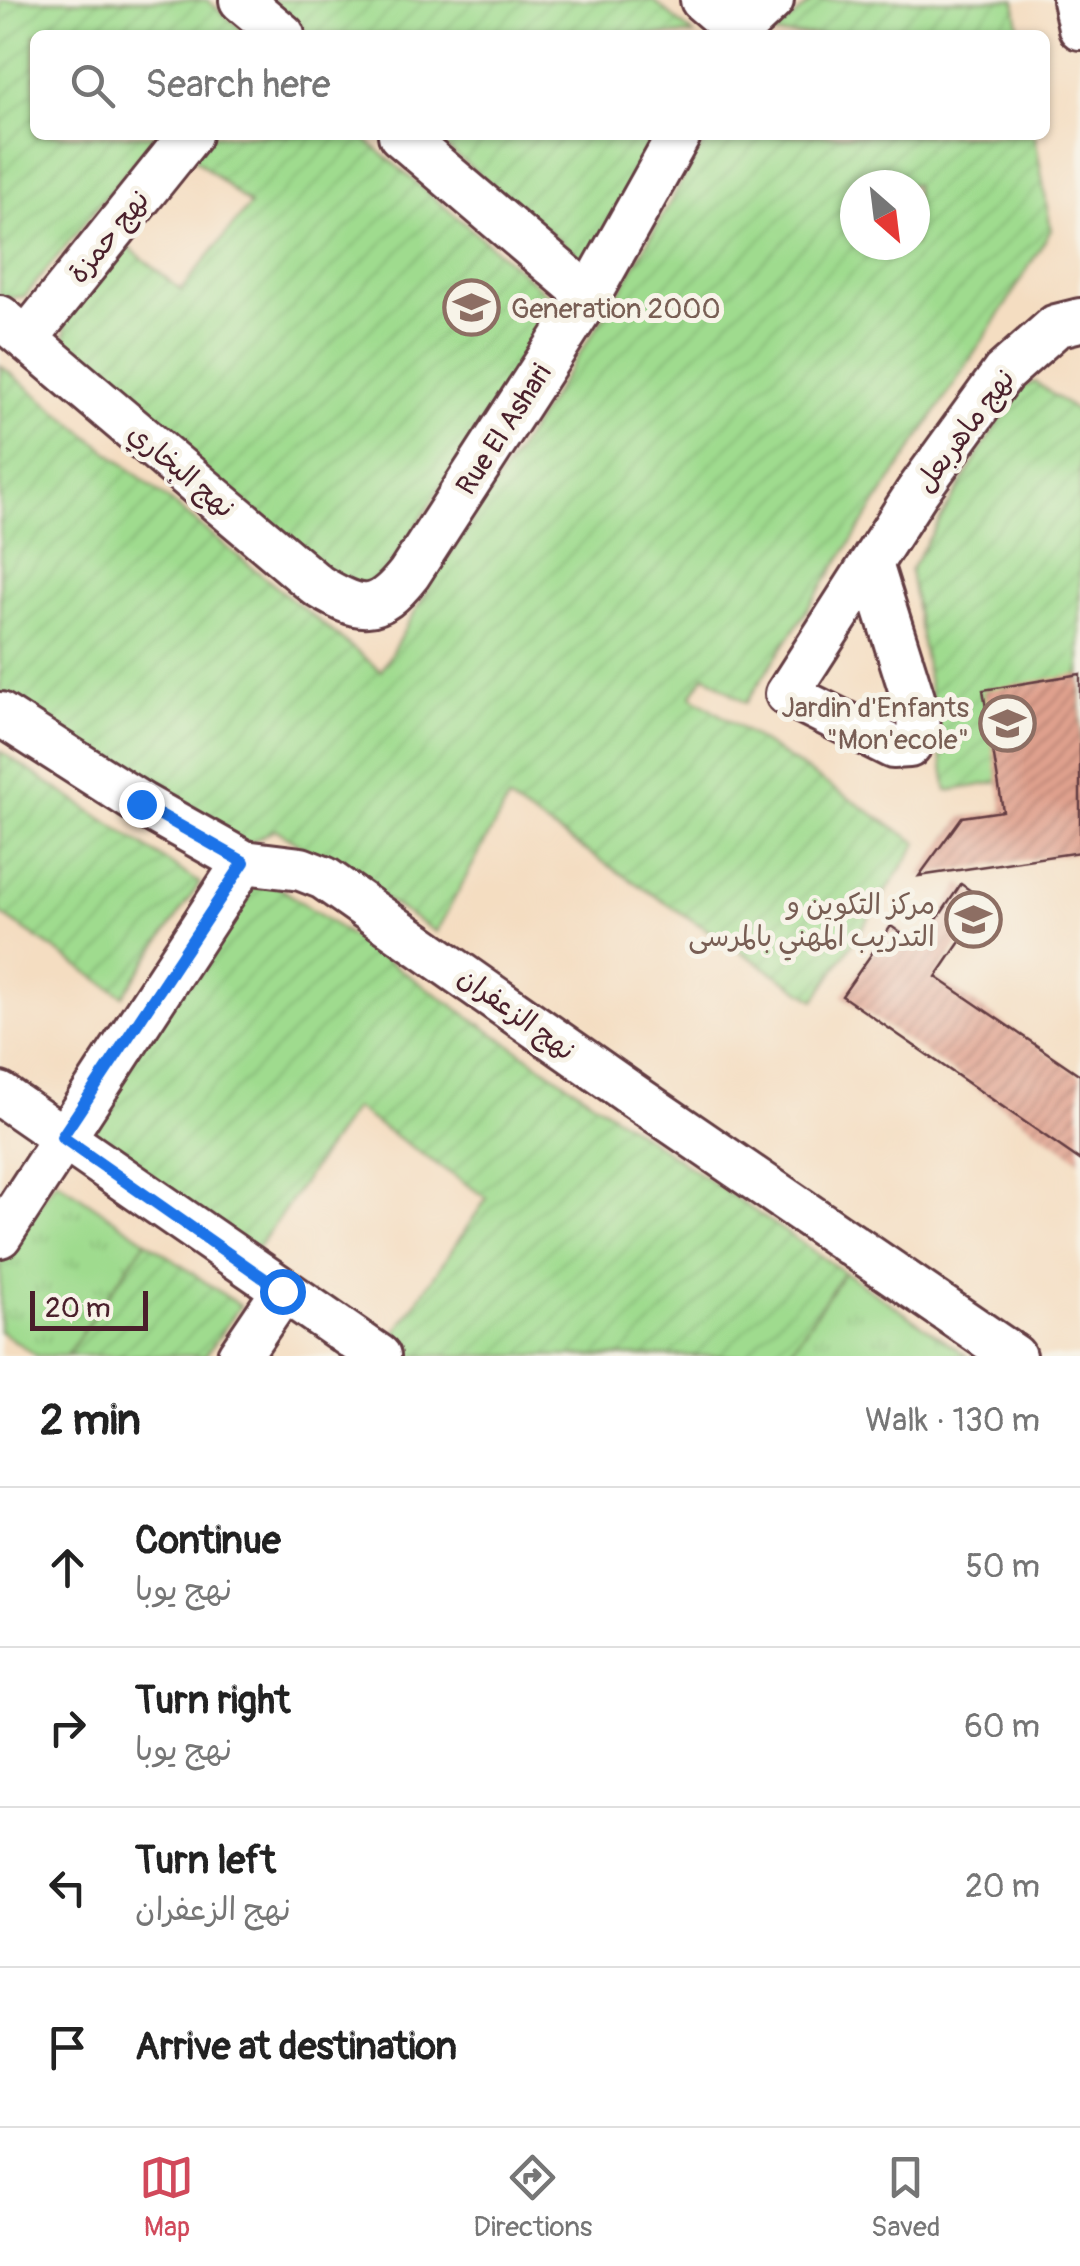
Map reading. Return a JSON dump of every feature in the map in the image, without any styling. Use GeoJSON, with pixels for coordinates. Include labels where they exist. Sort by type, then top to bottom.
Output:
{"type":"FeatureCollection","features":[{"type":"Feature","properties":{"kind":"street"},"geometry":{"type":"LineString","coordinates":[[240,0],[273,30]]}},
{"type":"Feature","properties":{"kind":"street"},"geometry":{"type":"LineString","coordinates":[[702,0],[733,30]]}},
{"type":"Feature","properties":{"kind":"street"},"geometry":{"type":"LineString","coordinates":[[739,30],[772,0]]}},
{"type":"Feature","properties":{"kind":"street"},"geometry":{"type":"LineString","coordinates":[[1074,0],[1080,28]]}},
{"type":"Feature","properties":{"kind":"street","name":"نهج حمزة"},"geometry":{"type":"LineString","coordinates":[[13,328],[185,140]]}},
{"type":"Feature","properties":{"kind":"street"},"geometry":{"type":"LineString","coordinates":[[406,140],[589,296]]}},
{"type":"Feature","properties":{"kind":"street","name":"Rue El Ashari"},"geometry":{"type":"LineString","coordinates":[[372,606],[391,597],[409,574],[589,296],[676,140]]}},
{"type":"Feature","properties":{"kind":"street","name":"نهج ماهربعل"},"geometry":{"type":"LineString","coordinates":[[870,564],[1003,373],[1056,326],[1080,320]]}},
{"type":"Feature","properties":{"kind":"street","name":"نهج البخاري"},"geometry":{"type":"LineString","coordinates":[[13,328],[318,586],[350,605],[372,606]]}},
{"type":"Feature","properties":{"kind":"street","name":"نهج الزعفران"},"geometry":{"type":"LineString","coordinates":[[0,714],[141,804],[244,862],[301,869],[324,878],[1014,1356]]}},
{"type":"Feature","properties":{"kind":"street"},"geometry":{"type":"LineString","coordinates":[[0,1236],[244,862]]}},
{"type":"Feature","properties":{"kind":"street"},"geometry":{"type":"LineString","coordinates":[[0,1094],[378,1356]]}},
{"type":"Feature","properties":{"kind":"street"},"geometry":{"type":"LineString","coordinates":[[240,1356],[282,1291]]}},
{"type":"Feature","properties":{"kind":"green space"},"geometry":{"type":"Polygon","coordinates":[[[0,0],[207,0],[241,30],[30,30],[30,140],[152,140],[25,296],[0,299],[0,0]]]}},
{"type":"Feature","properties":{"kind":"green space"},"geometry":{"type":"Polygon","coordinates":[[[268,0],[653,0],[688,30],[304,30],[268,0]]]}},
{"type":"Feature","properties":{"kind":"green space"},"geometry":{"type":"Polygon","coordinates":[[[814,0],[1015,0],[1019,30],[778,30],[814,0]]]}},
{"type":"Feature","properties":{"kind":"green space"},"geometry":{"type":"Polygon","coordinates":[[[205,140],[366,140],[558,303],[375,591],[348,587],[65,358],[65,322],[127,246],[181,290],[250,205],[192,156],[205,140]]]}},
{"type":"Feature","properties":{"kind":"green space"},"geometry":{"type":"Polygon","coordinates":[[[437,140],[651,140],[588,264],[437,140]]]}},
{"type":"Feature","properties":{"kind":"green space"},"geometry":{"type":"Polygon","coordinates":[[[705,140],[1036,140],[1051,230],[1005,306],[746,703],[705,675],[691,696],[918,843],[815,1000],[508,800],[436,932],[275,829],[244,846],[0,692],[0,365],[381,671],[432,582],[622,288],[705,140]]]}},
{"type":"Feature","properties":{"kind":"green space"},"geometry":{"type":"Polygon","coordinates":[[[1035,382],[1080,414],[1080,768],[947,791],[910,571],[1017,389],[1035,382]]]}},
{"type":"Feature","properties":{"kind":"green space"},"geometry":{"type":"Polygon","coordinates":[[[0,751],[200,883],[123,996],[0,913],[0,751]]]}},
{"type":"Feature","properties":{"kind":"green space"},"geometry":{"type":"Polygon","coordinates":[[[270,881],[844,1272],[787,1356],[405,1356],[388,1344],[487,1198],[354,1108],[254,1254],[98,1148],[90,1111],[243,891],[270,881]]]}},
{"type":"Feature","properties":{"kind":"green space"},"geometry":{"type":"Polygon","coordinates":[[[56,1180],[146,1241],[66,1356],[37,1356],[0,1331],[0,1260],[56,1180]]]}},
{"type":"Feature","properties":{"kind":"green space"},"geometry":{"type":"Polygon","coordinates":[[[146,1241],[240,1306],[205,1356],[66,1356],[146,1241]]]}},
{"type":"Feature","properties":{"kind":"green space"},"geometry":{"type":"Polygon","coordinates":[[[844,1272],[968,1356],[787,1356],[844,1272]]]}},
{"type":"Feature","properties":{"kind":"building"},"geometry":{"type":"Polygon","coordinates":[[[1080,674],[1080,852],[919,876],[962,817],[1003,811],[983,690],[1080,674]]]}},
{"type":"Feature","properties":{"kind":"building"},"geometry":{"type":"Polygon","coordinates":[[[961,884],[987,902],[936,977],[1080,1075],[1080,1160],[842,996],[891,926],[919,946],[961,884]]]}},
{"type":"Feature","properties":{"kind":"place","name":"Generation 2000"},"geometry":{"type":"Point","coordinates":[472,308]}},
{"type":"Feature","properties":{"kind":"place","name":"Jardin d'Enfants \"Mon'ecole\""},"geometry":{"type":"Point","coordinates":[1008,723]}},
{"type":"Feature","properties":{"kind":"place","name":"مركز التكوين و التدريب المهني بالمرسى"},"geometry":{"type":"Point","coordinates":[974,920]}},
{"type":"Feature","properties":{"kind":"route"},"geometry":{"type":"LineString","coordinates":[[141,804],[244,862],[62,1137],[282,1291]]}}]}
